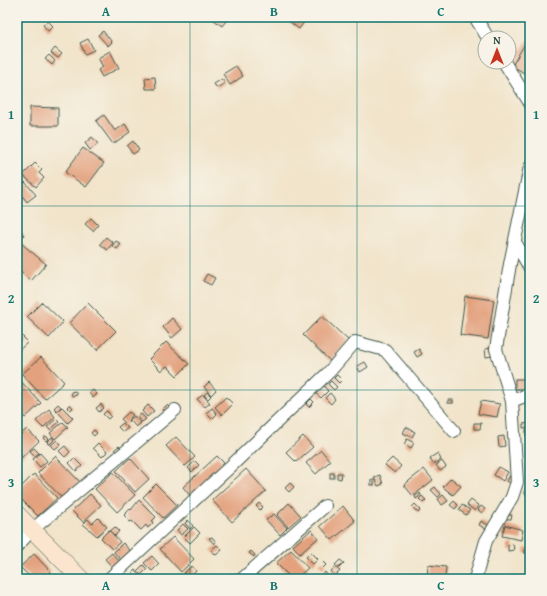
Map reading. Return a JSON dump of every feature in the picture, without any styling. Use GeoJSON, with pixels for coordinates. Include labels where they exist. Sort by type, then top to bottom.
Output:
{"type":"FeatureCollection","features":[{"type":"Feature","properties":{"kind":"street"},"geometry":{"type":"LineString","coordinates":[[475,17],[483,30]]}},
{"type":"Feature","properties":{"kind":"street"},"geometry":{"type":"LineString","coordinates":[[509,70],[530,103]]}},
{"type":"Feature","properties":{"kind":"street"},"geometry":{"type":"LineString","coordinates":[[475,579],[486,541],[512,497],[517,482],[512,401],[496,348],[530,167]]}},
{"type":"Feature","properties":{"kind":"street"},"geometry":{"type":"LineString","coordinates":[[515,242],[530,268]]}},
{"type":"Feature","properties":{"kind":"street"},"geometry":{"type":"LineString","coordinates":[[109,579],[231,466],[329,372],[355,342],[386,350],[454,431]]}},
{"type":"Feature","properties":{"kind":"street"},"geometry":{"type":"LineString","coordinates":[[512,401],[530,394]]}},
{"type":"Feature","properties":{"kind":"street"},"geometry":{"type":"LineString","coordinates":[[17,546],[32,530],[175,410]]}},
{"type":"Feature","properties":{"kind":"street"},"geometry":{"type":"LineString","coordinates":[[242,579],[325,506]]}},
{"type":"Feature","properties":{"kind":"street"},"geometry":{"type":"LineString","coordinates":[[17,514],[81,579]]}},
{"type":"Feature","properties":{"kind":"building"},"geometry":{"type":"Polygon","coordinates":[[[210,17],[229,17],[222,26],[210,17]]]}},
{"type":"Feature","properties":{"kind":"building"},"geometry":{"type":"Polygon","coordinates":[[[283,17],[308,17],[299,29],[283,17]]]}},
{"type":"Feature","properties":{"kind":"building"},"geometry":{"type":"Polygon","coordinates":[[[48,21],[53,26],[48,31],[43,25],[48,21]]]}},
{"type":"Feature","properties":{"kind":"building"},"geometry":{"type":"Polygon","coordinates":[[[103,31],[112,42],[108,46],[98,35],[103,31]]]}},
{"type":"Feature","properties":{"kind":"building"},"geometry":{"type":"Polygon","coordinates":[[[88,39],[94,50],[85,54],[80,43],[88,39]]]}},
{"type":"Feature","properties":{"kind":"building"},"geometry":{"type":"Polygon","coordinates":[[[527,40],[530,41],[530,76],[517,69],[517,57],[527,40]]]}},
{"type":"Feature","properties":{"kind":"building"},"geometry":{"type":"Polygon","coordinates":[[[55,48],[62,54],[58,58],[51,53],[55,48]]]}},
{"type":"Feature","properties":{"kind":"building"},"geometry":{"type":"Polygon","coordinates":[[[110,51],[119,68],[102,77],[98,70],[103,67],[98,58],[110,51]]]}},
{"type":"Feature","properties":{"kind":"building"},"geometry":{"type":"Polygon","coordinates":[[[49,55],[55,61],[52,65],[45,59],[49,55]]]}},
{"type":"Feature","properties":{"kind":"building"},"geometry":{"type":"Polygon","coordinates":[[[236,66],[243,76],[230,85],[223,74],[236,66]]]}},
{"type":"Feature","properties":{"kind":"building"},"geometry":{"type":"Polygon","coordinates":[[[155,77],[156,89],[146,89],[145,78],[155,77]]]}},
{"type":"Feature","properties":{"kind":"building"},"geometry":{"type":"Polygon","coordinates":[[[222,79],[225,83],[217,88],[214,84],[222,79]]]}},
{"type":"Feature","properties":{"kind":"building"},"geometry":{"type":"Polygon","coordinates":[[[30,107],[58,108],[58,126],[30,126],[30,107]]]}},
{"type":"Feature","properties":{"kind":"building"},"geometry":{"type":"Polygon","coordinates":[[[104,115],[115,131],[125,124],[130,132],[113,144],[96,121],[104,115]]]}},
{"type":"Feature","properties":{"kind":"building"},"geometry":{"type":"Polygon","coordinates":[[[92,137],[98,144],[90,150],[85,143],[92,137]]]}},
{"type":"Feature","properties":{"kind":"building"},"geometry":{"type":"Polygon","coordinates":[[[133,141],[139,150],[133,154],[127,146],[133,141]]]}},
{"type":"Feature","properties":{"kind":"building"},"geometry":{"type":"Polygon","coordinates":[[[83,148],[104,163],[86,187],[65,172],[83,148]]]}},
{"type":"Feature","properties":{"kind":"building"},"geometry":{"type":"Polygon","coordinates":[[[35,163],[42,170],[39,173],[44,178],[36,187],[23,175],[35,163]]]}},
{"type":"Feature","properties":{"kind":"building"},"geometry":{"type":"Polygon","coordinates":[[[25,182],[36,195],[27,202],[17,189],[25,182]]]}},
{"type":"Feature","properties":{"kind":"building"},"geometry":{"type":"Polygon","coordinates":[[[91,218],[98,225],[93,231],[85,224],[91,218]]]}},
{"type":"Feature","properties":{"kind":"building"},"geometry":{"type":"Polygon","coordinates":[[[17,227],[24,235],[17,241],[17,227]]]}},
{"type":"Feature","properties":{"kind":"building"},"geometry":{"type":"Polygon","coordinates":[[[106,237],[113,243],[107,250],[100,244],[106,237]]]}},
{"type":"Feature","properties":{"kind":"building"},"geometry":{"type":"Polygon","coordinates":[[[116,241],[121,244],[117,249],[112,246],[116,241]]]}},
{"type":"Feature","properties":{"kind":"building"},"geometry":{"type":"Polygon","coordinates":[[[21,243],[46,264],[31,281],[17,269],[17,247],[21,243]]]}},
{"type":"Feature","properties":{"kind":"building"},"geometry":{"type":"Polygon","coordinates":[[[207,274],[215,278],[211,285],[203,281],[207,274]]]}},
{"type":"Feature","properties":{"kind":"building"},"geometry":{"type":"Polygon","coordinates":[[[465,296],[494,300],[488,339],[460,335],[465,296]]]}},
{"type":"Feature","properties":{"kind":"building"},"geometry":{"type":"Polygon","coordinates":[[[42,302],[63,322],[49,338],[27,317],[42,302]]]}},
{"type":"Feature","properties":{"kind":"building"},"geometry":{"type":"Polygon","coordinates":[[[88,303],[116,331],[97,350],[69,323],[88,303]]]}},
{"type":"Feature","properties":{"kind":"building"},"geometry":{"type":"Polygon","coordinates":[[[322,316],[349,341],[330,361],[303,335],[322,316]]]}},
{"type":"Feature","properties":{"kind":"building"},"geometry":{"type":"Polygon","coordinates":[[[172,318],[182,329],[172,338],[163,327],[172,318]]]}},
{"type":"Feature","properties":{"kind":"building"},"geometry":{"type":"Polygon","coordinates":[[[17,331],[28,342],[17,352],[17,331]]]}},
{"type":"Feature","properties":{"kind":"building"},"geometry":{"type":"Polygon","coordinates":[[[166,342],[189,364],[177,376],[167,366],[161,371],[149,359],[166,342]]]}},
{"type":"Feature","properties":{"kind":"building"},"geometry":{"type":"Polygon","coordinates":[[[492,348],[493,356],[486,357],[485,349],[492,348]]]}},
{"type":"Feature","properties":{"kind":"building"},"geometry":{"type":"Polygon","coordinates":[[[419,349],[422,354],[417,357],[414,352],[419,349]]]}},
{"type":"Feature","properties":{"kind":"building"},"geometry":{"type":"Polygon","coordinates":[[[41,357],[64,382],[45,399],[22,374],[41,357]]]}},
{"type":"Feature","properties":{"kind":"building"},"geometry":{"type":"Polygon","coordinates":[[[365,362],[368,367],[360,372],[357,366],[365,362]]]}},
{"type":"Feature","properties":{"kind":"building"},"geometry":{"type":"Polygon","coordinates":[[[337,375],[342,380],[339,383],[334,378],[337,375]]]}},
{"type":"Feature","properties":{"kind":"building"},"geometry":{"type":"Polygon","coordinates":[[[17,377],[41,403],[25,418],[17,409],[17,377]]]}},
{"type":"Feature","properties":{"kind":"building"},"geometry":{"type":"Polygon","coordinates":[[[515,379],[530,379],[530,389],[515,389],[515,379]]]}},
{"type":"Feature","properties":{"kind":"building"},"geometry":{"type":"Polygon","coordinates":[[[331,381],[337,387],[334,390],[328,384],[331,381]]]}},
{"type":"Feature","properties":{"kind":"building"},"geometry":{"type":"Polygon","coordinates":[[[209,382],[216,390],[211,395],[204,387],[209,382]]]}},
{"type":"Feature","properties":{"kind":"building"},"geometry":{"type":"Polygon","coordinates":[[[322,384],[328,391],[321,398],[314,392],[322,384]]]}},
{"type":"Feature","properties":{"kind":"building"},"geometry":{"type":"Polygon","coordinates":[[[93,390],[97,394],[93,398],[89,393],[93,390]]]}},
{"type":"Feature","properties":{"kind":"building"},"geometry":{"type":"Polygon","coordinates":[[[75,391],[77,395],[72,396],[71,392],[75,391]]]}},
{"type":"Feature","properties":{"kind":"building"},"geometry":{"type":"Polygon","coordinates":[[[207,392],[211,396],[208,399],[204,395],[207,392]]]}},
{"type":"Feature","properties":{"kind":"building"},"geometry":{"type":"Polygon","coordinates":[[[330,393],[335,399],[331,404],[325,398],[330,393]]]}},
{"type":"Feature","properties":{"kind":"building"},"geometry":{"type":"Polygon","coordinates":[[[203,395],[210,403],[205,407],[197,399],[203,395]]]}},
{"type":"Feature","properties":{"kind":"building"},"geometry":{"type":"Polygon","coordinates":[[[226,397],[233,404],[222,415],[215,407],[226,397]]]}},
{"type":"Feature","properties":{"kind":"building"},"geometry":{"type":"Polygon","coordinates":[[[311,399],[314,402],[309,407],[306,404],[311,399]]]}},
{"type":"Feature","properties":{"kind":"building"},"geometry":{"type":"Polygon","coordinates":[[[448,400],[453,400],[453,403],[448,403],[448,400]]]}},
{"type":"Feature","properties":{"kind":"building"},"geometry":{"type":"Polygon","coordinates":[[[481,401],[500,404],[497,417],[478,414],[481,401]]]}},
{"type":"Feature","properties":{"kind":"building"},"geometry":{"type":"Polygon","coordinates":[[[58,404],[61,407],[57,411],[54,408],[58,404]]]}},
{"type":"Feature","properties":{"kind":"building"},"geometry":{"type":"Polygon","coordinates":[[[70,404],[73,408],[70,410],[67,407],[70,404]]]}},
{"type":"Feature","properties":{"kind":"building"},"geometry":{"type":"Polygon","coordinates":[[[101,404],[104,408],[99,412],[96,408],[101,404]]]}},
{"type":"Feature","properties":{"kind":"building"},"geometry":{"type":"Polygon","coordinates":[[[148,405],[154,411],[147,417],[142,411],[148,405]]]}},
{"type":"Feature","properties":{"kind":"building"},"geometry":{"type":"Polygon","coordinates":[[[167,405],[169,407],[164,412],[162,410],[167,405]]]}},
{"type":"Feature","properties":{"kind":"building"},"geometry":{"type":"Polygon","coordinates":[[[62,407],[73,418],[68,423],[57,411],[62,407]]]}},
{"type":"Feature","properties":{"kind":"building"},"geometry":{"type":"Polygon","coordinates":[[[212,408],[217,414],[212,419],[206,413],[212,408]]]}},
{"type":"Feature","properties":{"kind":"building"},"geometry":{"type":"Polygon","coordinates":[[[49,409],[55,417],[43,428],[36,421],[49,409]]]}},
{"type":"Feature","properties":{"kind":"building"},"geometry":{"type":"Polygon","coordinates":[[[107,411],[111,416],[108,419],[103,414],[107,411]]]}},
{"type":"Feature","properties":{"kind":"building"},"geometry":{"type":"Polygon","coordinates":[[[129,412],[133,415],[126,424],[121,419],[129,412]]]}},
{"type":"Feature","properties":{"kind":"building"},"geometry":{"type":"Polygon","coordinates":[[[141,414],[146,419],[142,422],[137,417],[141,414]]]}},
{"type":"Feature","properties":{"kind":"building"},"geometry":{"type":"Polygon","coordinates":[[[134,416],[141,423],[136,427],[130,420],[134,416]]]}},
{"type":"Feature","properties":{"kind":"building"},"geometry":{"type":"Polygon","coordinates":[[[56,419],[59,422],[50,430],[47,427],[56,419]]]}},
{"type":"Feature","properties":{"kind":"building"},"geometry":{"type":"Polygon","coordinates":[[[63,422],[68,427],[55,439],[50,433],[63,422]]]}},
{"type":"Feature","properties":{"kind":"building"},"geometry":{"type":"Polygon","coordinates":[[[123,423],[128,428],[123,432],[118,427],[123,423]]]}},
{"type":"Feature","properties":{"kind":"building"},"geometry":{"type":"Polygon","coordinates":[[[474,423],[481,423],[480,429],[474,429],[474,423]]]}},
{"type":"Feature","properties":{"kind":"building"},"geometry":{"type":"Polygon","coordinates":[[[530,423],[530,427],[523,428],[523,424],[530,423]]]}},
{"type":"Feature","properties":{"kind":"building"},"geometry":{"type":"Polygon","coordinates":[[[406,427],[415,432],[412,437],[403,433],[406,427]]]}},
{"type":"Feature","properties":{"kind":"building"},"geometry":{"type":"Polygon","coordinates":[[[530,428],[530,436],[526,436],[526,429],[530,428]]]}},
{"type":"Feature","properties":{"kind":"building"},"geometry":{"type":"Polygon","coordinates":[[[27,429],[39,441],[21,458],[17,454],[17,437],[27,429]]]}},
{"type":"Feature","properties":{"kind":"building"},"geometry":{"type":"Polygon","coordinates":[[[94,430],[97,433],[94,436],[91,433],[94,430]]]}},
{"type":"Feature","properties":{"kind":"building"},"geometry":{"type":"Polygon","coordinates":[[[46,436],[49,439],[46,441],[43,438],[46,436]]]}},
{"type":"Feature","properties":{"kind":"building"},"geometry":{"type":"Polygon","coordinates":[[[303,436],[313,447],[296,462],[286,452],[303,436]]]}},
{"type":"Feature","properties":{"kind":"building"},"geometry":{"type":"Polygon","coordinates":[[[504,436],[505,446],[499,447],[498,437],[504,436]]]}},
{"type":"Feature","properties":{"kind":"building"},"geometry":{"type":"Polygon","coordinates":[[[52,437],[54,440],[49,445],[47,442],[52,437]]]}},
{"type":"Feature","properties":{"kind":"building"},"geometry":{"type":"Polygon","coordinates":[[[176,437],[195,457],[185,466],[166,446],[176,437]]]}},
{"type":"Feature","properties":{"kind":"building"},"geometry":{"type":"Polygon","coordinates":[[[407,439],[414,443],[411,448],[404,444],[407,439]]]}},
{"type":"Feature","properties":{"kind":"building"},"geometry":{"type":"Polygon","coordinates":[[[57,440],[61,444],[55,449],[51,445],[57,440]]]}},
{"type":"Feature","properties":{"kind":"building"},"geometry":{"type":"Polygon","coordinates":[[[98,443],[107,452],[102,457],[93,448],[98,443]]]}},
{"type":"Feature","properties":{"kind":"building"},"geometry":{"type":"Polygon","coordinates":[[[65,446],[70,452],[65,457],[59,451],[65,446]]]}},
{"type":"Feature","properties":{"kind":"building"},"geometry":{"type":"Polygon","coordinates":[[[119,446],[123,450],[119,454],[114,450],[119,446]]]}},
{"type":"Feature","properties":{"kind":"building"},"geometry":{"type":"Polygon","coordinates":[[[34,448],[39,453],[35,456],[30,451],[34,448]]]}},
{"type":"Feature","properties":{"kind":"building"},"geometry":{"type":"Polygon","coordinates":[[[321,450],[330,461],[316,474],[306,463],[321,450]]]}},
{"type":"Feature","properties":{"kind":"building"},"geometry":{"type":"Polygon","coordinates":[[[40,453],[47,461],[40,467],[33,459],[40,453]]]}},
{"type":"Feature","properties":{"kind":"building"},"geometry":{"type":"Polygon","coordinates":[[[438,453],[441,460],[433,464],[430,458],[438,453]]]}},
{"type":"Feature","properties":{"kind":"building"},"geometry":{"type":"Polygon","coordinates":[[[55,456],[80,482],[63,499],[38,473],[55,456]]]}},
{"type":"Feature","properties":{"kind":"building"},"geometry":{"type":"Polygon","coordinates":[[[217,456],[227,466],[192,498],[183,487],[217,456]]]}},
{"type":"Feature","properties":{"kind":"building"},"geometry":{"type":"Polygon","coordinates":[[[74,458],[82,466],[76,471],[69,463],[74,458]]]}},
{"type":"Feature","properties":{"kind":"building"},"geometry":{"type":"Polygon","coordinates":[[[130,458],[149,479],[135,492],[116,471],[130,458]]]}},
{"type":"Feature","properties":{"kind":"building"},"geometry":{"type":"Polygon","coordinates":[[[392,458],[401,466],[395,473],[385,465],[392,458]]]}},
{"type":"Feature","properties":{"kind":"building"},"geometry":{"type":"Polygon","coordinates":[[[195,461],[199,465],[192,472],[188,468],[195,461]]]}},
{"type":"Feature","properties":{"kind":"building"},"geometry":{"type":"Polygon","coordinates":[[[442,461],[446,467],[440,471],[436,465],[442,461]]]}},
{"type":"Feature","properties":{"kind":"building"},"geometry":{"type":"Polygon","coordinates":[[[499,467],[508,472],[503,481],[494,475],[499,467]]]}},
{"type":"Feature","properties":{"kind":"building"},"geometry":{"type":"Polygon","coordinates":[[[246,469],[266,491],[232,522],[212,500],[246,469]]]}},
{"type":"Feature","properties":{"kind":"building"},"geometry":{"type":"Polygon","coordinates":[[[424,469],[433,480],[413,496],[404,485],[424,469]]]}},
{"type":"Feature","properties":{"kind":"building"},"geometry":{"type":"Polygon","coordinates":[[[113,472],[135,495],[117,512],[95,489],[113,472]]]}},
{"type":"Feature","properties":{"kind":"building"},"geometry":{"type":"Polygon","coordinates":[[[330,473],[334,473],[334,478],[330,478],[330,473]]]}},
{"type":"Feature","properties":{"kind":"building"},"geometry":{"type":"Polygon","coordinates":[[[337,473],[342,473],[341,479],[337,478],[337,473]]]}},
{"type":"Feature","properties":{"kind":"building"},"geometry":{"type":"Polygon","coordinates":[[[34,474],[57,498],[38,516],[17,495],[17,491],[34,474]]]}},
{"type":"Feature","properties":{"kind":"building"},"geometry":{"type":"Polygon","coordinates":[[[511,474],[513,476],[510,483],[507,481],[511,474]]]}},
{"type":"Feature","properties":{"kind":"building"},"geometry":{"type":"Polygon","coordinates":[[[380,475],[383,484],[378,486],[374,477],[380,475]]]}},
{"type":"Feature","properties":{"kind":"building"},"geometry":{"type":"Polygon","coordinates":[[[17,476],[22,481],[17,486],[17,476]]]}},
{"type":"Feature","properties":{"kind":"building"},"geometry":{"type":"Polygon","coordinates":[[[451,478],[461,486],[453,495],[443,487],[451,478]]]}},
{"type":"Feature","properties":{"kind":"building"},"geometry":{"type":"Polygon","coordinates":[[[371,480],[374,480],[374,485],[371,485],[371,480]]]}},
{"type":"Feature","properties":{"kind":"building"},"geometry":{"type":"Polygon","coordinates":[[[290,483],[294,487],[289,492],[285,488],[290,483]]]}},
{"type":"Feature","properties":{"kind":"building"},"geometry":{"type":"Polygon","coordinates":[[[156,484],[177,505],[163,518],[143,497],[156,484]]]}},
{"type":"Feature","properties":{"kind":"building"},"geometry":{"type":"Polygon","coordinates":[[[435,487],[441,494],[438,497],[431,490],[435,487]]]}},
{"type":"Feature","properties":{"kind":"building"},"geometry":{"type":"Polygon","coordinates":[[[525,488],[530,488],[530,495],[525,494],[525,488]]]}},
{"type":"Feature","properties":{"kind":"building"},"geometry":{"type":"Polygon","coordinates":[[[420,493],[421,495],[416,499],[415,496],[420,493]]]}},
{"type":"Feature","properties":{"kind":"building"},"geometry":{"type":"Polygon","coordinates":[[[90,494],[101,505],[83,522],[72,511],[90,494]]]}},
{"type":"Feature","properties":{"kind":"building"},"geometry":{"type":"Polygon","coordinates":[[[443,495],[448,501],[442,505],[438,499],[443,495]]]}},
{"type":"Feature","properties":{"kind":"building"},"geometry":{"type":"Polygon","coordinates":[[[422,496],[426,500],[423,503],[419,499],[422,496]]]}},
{"type":"Feature","properties":{"kind":"building"},"geometry":{"type":"Polygon","coordinates":[[[139,500],[156,517],[148,528],[146,525],[141,530],[132,521],[130,522],[124,515],[130,509],[131,510],[139,500]]]}},
{"type":"Feature","properties":{"kind":"building"},"geometry":{"type":"Polygon","coordinates":[[[471,500],[479,506],[475,511],[467,505],[471,500]]]}},
{"type":"Feature","properties":{"kind":"building"},"geometry":{"type":"Polygon","coordinates":[[[454,501],[458,505],[455,509],[450,505],[454,501]]]}},
{"type":"Feature","properties":{"kind":"building"},"geometry":{"type":"Polygon","coordinates":[[[259,503],[263,507],[260,510],[256,506],[259,503]]]}},
{"type":"Feature","properties":{"kind":"building"},"geometry":{"type":"Polygon","coordinates":[[[289,503],[301,516],[288,527],[277,515],[289,503]]]}},
{"type":"Feature","properties":{"kind":"building"},"geometry":{"type":"Polygon","coordinates":[[[415,504],[421,510],[418,513],[412,507],[415,504]]]}},
{"type":"Feature","properties":{"kind":"building"},"geometry":{"type":"Polygon","coordinates":[[[462,505],[470,510],[466,515],[459,510],[462,505]]]}},
{"type":"Feature","properties":{"kind":"building"},"geometry":{"type":"Polygon","coordinates":[[[343,506],[355,521],[332,540],[320,526],[343,506]]]}},
{"type":"Feature","properties":{"kind":"building"},"geometry":{"type":"Polygon","coordinates":[[[481,506],[485,509],[482,513],[478,510],[481,506]]]}},
{"type":"Feature","properties":{"kind":"building"},"geometry":{"type":"Polygon","coordinates":[[[274,514],[287,528],[280,535],[266,520],[274,514]]]}},
{"type":"Feature","properties":{"kind":"building"},"geometry":{"type":"Polygon","coordinates":[[[506,515],[512,515],[511,519],[506,519],[506,515]]]}},
{"type":"Feature","properties":{"kind":"building"},"geometry":{"type":"Polygon","coordinates":[[[98,518],[107,527],[97,536],[83,524],[88,519],[92,524],[98,518]]]}},
{"type":"Feature","properties":{"kind":"building"},"geometry":{"type":"Polygon","coordinates":[[[188,520],[193,526],[190,529],[185,523],[188,520]]]}},
{"type":"Feature","properties":{"kind":"building"},"geometry":{"type":"Polygon","coordinates":[[[481,521],[488,525],[486,529],[479,525],[481,521]]]}},
{"type":"Feature","properties":{"kind":"building"},"geometry":{"type":"Polygon","coordinates":[[[183,524],[188,529],[181,535],[177,530],[183,524]]]}},
{"type":"Feature","properties":{"kind":"building"},"geometry":{"type":"Polygon","coordinates":[[[505,525],[523,530],[521,540],[502,536],[505,525]]]}},
{"type":"Feature","properties":{"kind":"building"},"geometry":{"type":"Polygon","coordinates":[[[115,527],[119,531],[115,536],[110,531],[115,527]]]}},
{"type":"Feature","properties":{"kind":"building"},"geometry":{"type":"Polygon","coordinates":[[[194,527],[200,533],[190,543],[184,537],[194,527]]]}},
{"type":"Feature","properties":{"kind":"building"},"geometry":{"type":"Polygon","coordinates":[[[109,530],[120,542],[112,549],[101,538],[109,530]]]}},
{"type":"Feature","properties":{"kind":"building"},"geometry":{"type":"Polygon","coordinates":[[[311,530],[318,538],[300,554],[293,546],[311,530]]]}},
{"type":"Feature","properties":{"kind":"building"},"geometry":{"type":"Polygon","coordinates":[[[173,537],[194,559],[181,572],[160,549],[173,537]]]}},
{"type":"Feature","properties":{"kind":"building"},"geometry":{"type":"Polygon","coordinates":[[[212,537],[216,542],[214,544],[209,538],[212,537]]]}},
{"type":"Feature","properties":{"kind":"building"},"geometry":{"type":"Polygon","coordinates":[[[123,543],[134,555],[125,564],[114,552],[123,543]]]}},
{"type":"Feature","properties":{"kind":"building"},"geometry":{"type":"Polygon","coordinates":[[[513,544],[514,550],[508,551],[508,545],[513,544]]]}},
{"type":"Feature","properties":{"kind":"building"},"geometry":{"type":"Polygon","coordinates":[[[217,545],[222,550],[216,555],[211,550],[217,545]]]}},
{"type":"Feature","properties":{"kind":"building"},"geometry":{"type":"Polygon","coordinates":[[[525,548],[530,548],[530,553],[524,553],[525,548]]]}},
{"type":"Feature","properties":{"kind":"building"},"geometry":{"type":"Polygon","coordinates":[[[291,550],[308,568],[299,576],[297,575],[292,579],[276,563],[291,550]]]}},
{"type":"Feature","properties":{"kind":"building"},"geometry":{"type":"Polygon","coordinates":[[[251,551],[255,555],[254,557],[249,553],[251,551]]]}},
{"type":"Feature","properties":{"kind":"building"},"geometry":{"type":"Polygon","coordinates":[[[311,552],[318,559],[313,564],[306,557],[311,552]]]}},
{"type":"Feature","properties":{"kind":"building"},"geometry":{"type":"Polygon","coordinates":[[[112,553],[123,565],[116,571],[105,559],[112,553]]]}},
{"type":"Feature","properties":{"kind":"building"},"geometry":{"type":"Polygon","coordinates":[[[34,554],[51,572],[43,579],[32,579],[20,567],[34,554]]]}},
{"type":"Feature","properties":{"kind":"building"},"geometry":{"type":"Polygon","coordinates":[[[152,556],[159,564],[152,571],[144,563],[152,556]]]}},
{"type":"Feature","properties":{"kind":"building"},"geometry":{"type":"Polygon","coordinates":[[[340,560],[344,563],[339,568],[335,565],[340,560]]]}},
{"type":"Feature","properties":{"kind":"building"},"geometry":{"type":"Polygon","coordinates":[[[322,561],[326,565],[323,568],[319,564],[322,561]]]}},
{"type":"Feature","properties":{"kind":"building"},"geometry":{"type":"Polygon","coordinates":[[[143,565],[147,569],[141,575],[137,571],[143,565]]]}},
{"type":"Feature","properties":{"kind":"building"},"geometry":{"type":"Polygon","coordinates":[[[428,565],[446,567],[445,579],[427,578],[428,565]]]}},
{"type":"Feature","properties":{"kind":"building"},"geometry":{"type":"Polygon","coordinates":[[[192,566],[196,571],[189,578],[184,573],[192,566]]]}},
{"type":"Feature","properties":{"kind":"building"},"geometry":{"type":"Polygon","coordinates":[[[335,567],[340,571],[335,576],[331,571],[335,567]]]}},
{"type":"Feature","properties":{"kind":"building"},"geometry":{"type":"Polygon","coordinates":[[[135,570],[140,576],[137,579],[132,573],[135,570]]]}},
{"type":"Feature","properties":{"kind":"building"},"geometry":{"type":"Polygon","coordinates":[[[325,572],[328,576],[326,578],[323,575],[325,572]]]}},
{"type":"Feature","properties":{"kind":"building"},"geometry":{"type":"Polygon","coordinates":[[[311,575],[314,579],[305,579],[311,575]]]}}]}
